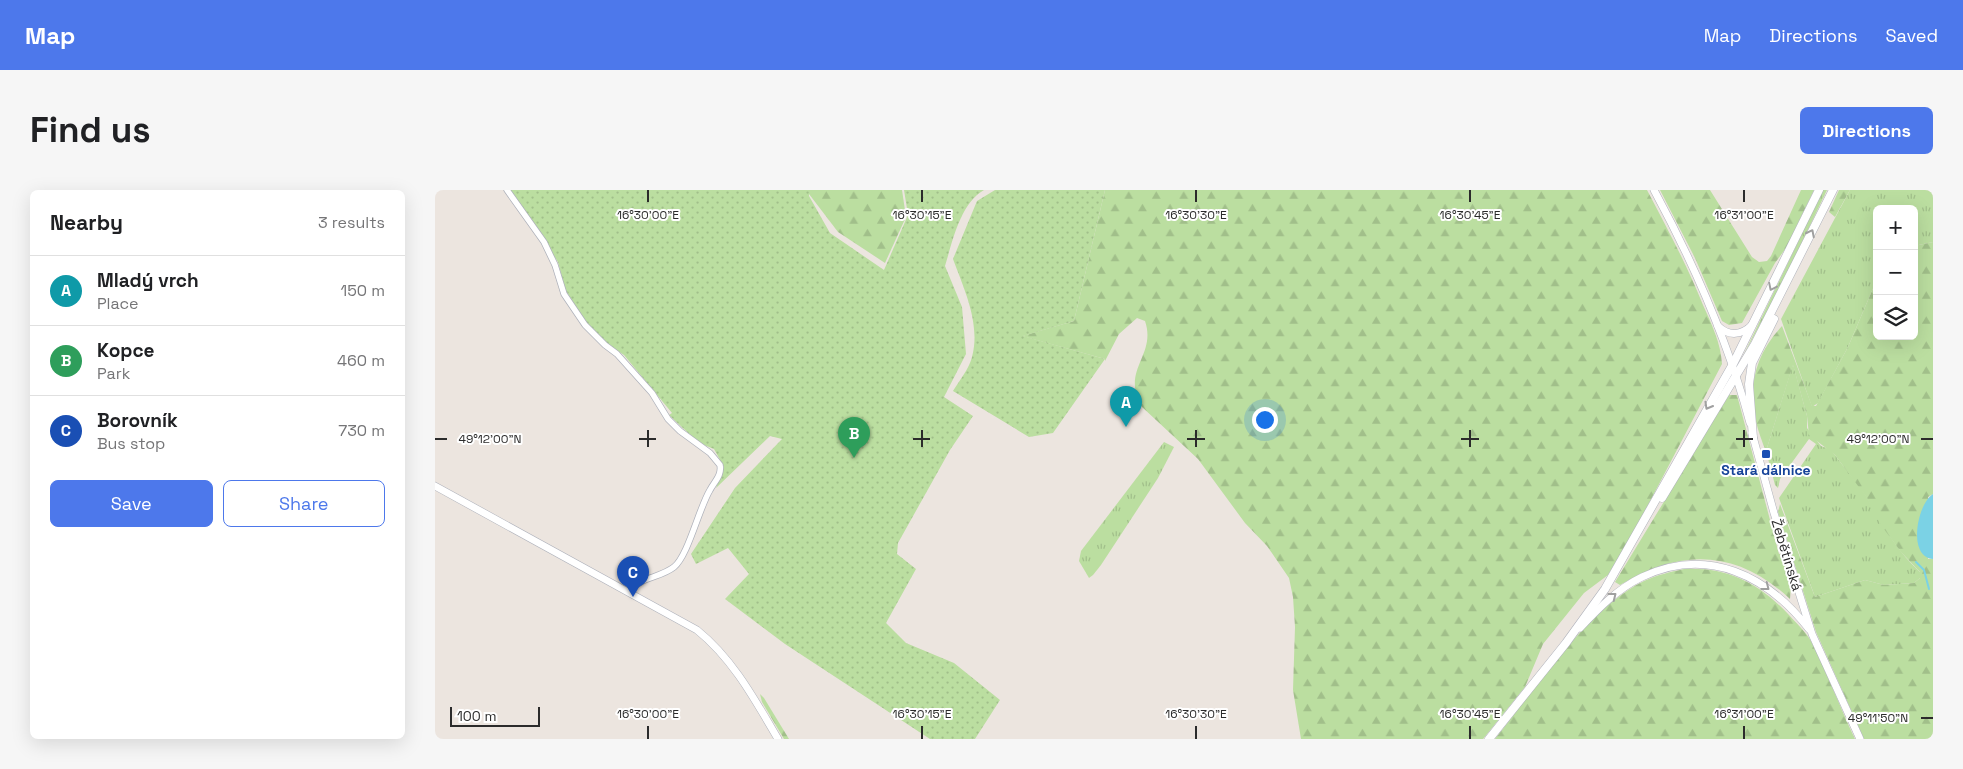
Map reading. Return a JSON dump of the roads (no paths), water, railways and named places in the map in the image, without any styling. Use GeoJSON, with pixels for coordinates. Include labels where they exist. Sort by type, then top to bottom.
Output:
{"type":"FeatureCollection","features":[{"type":"Feature","properties":{"kind":"main road"},"geometry":{"type":"LineString","coordinates":[[1489,739],[1566,643],[1605,589],[1641,528],[1680,454],[1733,364],[1819,190]]}},
{"type":"Feature","properties":{"kind":"main road"},"geometry":{"type":"LineString","coordinates":[[1641,528],[1671,484],[1737,375],[1790,277],[1833,190]]}},
{"type":"Feature","properties":{"kind":"main road"},"geometry":{"type":"LineString","coordinates":[[1753,438],[1749,384],[1752,363],[1771,324],[1790,277]]}},
{"type":"Feature","properties":{"kind":"street"},"geometry":{"type":"LineString","coordinates":[[507,190],[544,242],[555,265],[564,294],[585,325],[605,346],[617,354],[652,393],[674,425],[710,453],[721,465],[719,477],[700,511],[679,562],[669,571],[637,584],[630,591]]}},
{"type":"Feature","properties":{"kind":"street","name":"Žebětínská"},"geometry":{"type":"LineString","coordinates":[[1654,190],[1689,259],[1733,364],[1774,513],[1812,634],[1860,739]]}},
{"type":"Feature","properties":{"kind":"street"},"geometry":{"type":"LineString","coordinates":[[1718,325],[1725,332],[1733,334],[1745,330],[1754,323]]}},
{"type":"Feature","properties":{"kind":"street"},"geometry":{"type":"LineString","coordinates":[[435,486],[689,624],[713,643],[734,668],[778,739]]}},
{"type":"Feature","properties":{"kind":"street"},"geometry":{"type":"LineString","coordinates":[[1566,643],[1601,606],[1640,578],[1683,564],[1719,567],[1751,577],[1767,588],[1804,623],[1812,634]]}},
{"type":"Feature","properties":{"kind":"water"},"geometry":{"type":"Polygon","coordinates":[[[1933,494],[1933,559],[1925,556],[1920,549],[1917,540],[1917,529],[1923,508],[1933,494]]]}},
{"type":"Feature","properties":{"kind":"waterway"},"geometry":{"type":"LineString","coordinates":[[1916,562],[1924,570],[1929,589]]}},
{"type":"Feature","properties":{"kind":"place","name":"Mladý vrch"},"geometry":{"type":"Point","coordinates":[1126,427]}},
{"type":"Feature","properties":{"kind":"place","name":"Stará dálnice"},"geometry":{"type":"Point","coordinates":[1766,454]}},
{"type":"Feature","properties":{"kind":"place","name":"Kopce"},"geometry":{"type":"Point","coordinates":[854,458]}},
{"type":"Feature","properties":{"kind":"place","name":"Borovník"},"geometry":{"type":"Point","coordinates":[633,597]}}]}
